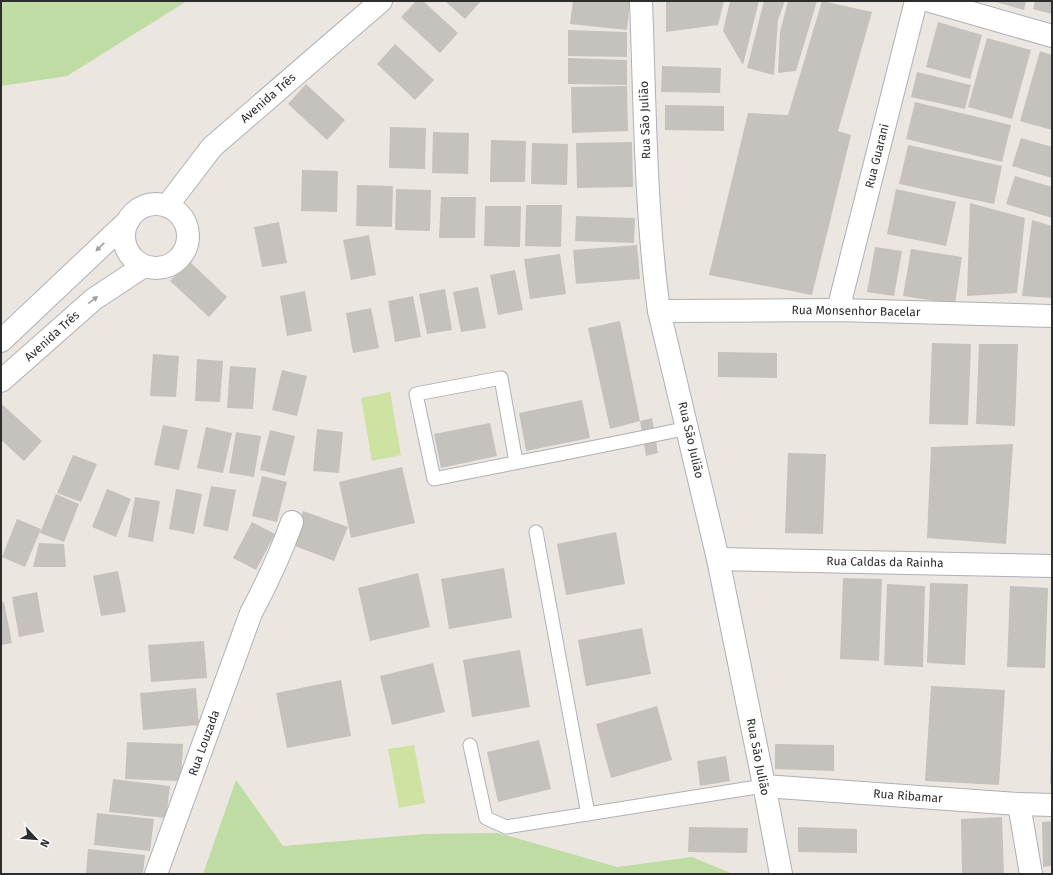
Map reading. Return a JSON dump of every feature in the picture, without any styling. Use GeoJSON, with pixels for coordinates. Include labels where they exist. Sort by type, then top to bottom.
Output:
{"type":"FeatureCollection","features":[{"type":"Feature","properties":{"kind":"street","name":"Avenida Três"},"geometry":{"type":"LineString","coordinates":[[167,206],[212,147],[382,1]]}},
{"type":"Feature","properties":{"kind":"street","name":"Rua São Julião"},"geometry":{"type":"LineString","coordinates":[[641,1],[648,200],[659,310],[718,559],[781,874]]}},
{"type":"Feature","properties":{"kind":"street","name":"Rua Guarani"},"geometry":{"type":"LineString","coordinates":[[838,310],[916,1]]}},
{"type":"Feature","properties":{"kind":"street"},"geometry":{"type":"LineString","coordinates":[[930,1],[1052,36]]}},
{"type":"Feature","properties":{"kind":"street"},"geometry":{"type":"LineString","coordinates":[[155,204],[167,206],[175,210],[182,217],[187,226],[188,237],[186,247],[181,256],[169,265],[154,268],[144,266],[134,260],[128,252],[124,241],[124,231],[132,214],[145,206],[155,204]]}},
{"type":"Feature","properties":{"kind":"street"},"geometry":{"type":"LineString","coordinates":[[1,341],[128,221]]}},
{"type":"Feature","properties":{"kind":"street","name":"Avenida Três"},"geometry":{"type":"LineString","coordinates":[[1,381],[94,299],[144,266]]}},
{"type":"Feature","properties":{"kind":"street","name":"Rua Monsenhor Bacelar"},"geometry":{"type":"LineString","coordinates":[[659,310],[838,310],[1052,316]]}},
{"type":"Feature","properties":{"kind":"street","name":"Rua Louzada"},"geometry":{"type":"LineString","coordinates":[[156,874],[251,613],[269,579],[292,522]]}},
{"type":"Feature","properties":{"kind":"street","name":"Rua Caldas da Rainha"},"geometry":{"type":"LineString","coordinates":[[718,559],[1052,566]]}},
{"type":"Feature","properties":{"kind":"street","name":"Rua Ribamar"},"geometry":{"type":"LineString","coordinates":[[764,786],[1052,805]]}},
{"type":"Feature","properties":{"kind":"street"},"geometry":{"type":"LineString","coordinates":[[1019,804],[1031,874]]}},
{"type":"Feature","properties":{"kind":"lane"},"geometry":{"type":"LineString","coordinates":[[516,462],[501,378],[416,394],[434,479],[688,428]]}},
{"type":"Feature","properties":{"kind":"lane"},"geometry":{"type":"LineString","coordinates":[[536,532],[588,814]]}},
{"type":"Feature","properties":{"kind":"lane"},"geometry":{"type":"LineString","coordinates":[[470,745],[486,818],[506,827],[764,786]]}},
{"type":"Feature","properties":{"kind":"green space"},"geometry":{"type":"Polygon","coordinates":[[[1,1],[187,1],[67,76],[1,86],[1,1]]]}},
{"type":"Feature","properties":{"kind":"green space"},"geometry":{"type":"Polygon","coordinates":[[[390,392],[401,455],[372,461],[361,398],[390,392]]]}},
{"type":"Feature","properties":{"kind":"green space"},"geometry":{"type":"Polygon","coordinates":[[[414,745],[425,803],[399,808],[388,749],[414,745]]]}},
{"type":"Feature","properties":{"kind":"green space"},"geometry":{"type":"Polygon","coordinates":[[[236,780],[283,846],[424,834],[498,833],[617,867],[692,857],[733,874],[203,874],[236,780]]]}},
{"type":"Feature","properties":{"kind":"building"},"geometry":{"type":"Polygon","coordinates":[[[416,1],[423,1],[458,33],[440,53],[401,17],[416,1]]]}},
{"type":"Feature","properties":{"kind":"building"},"geometry":{"type":"Polygon","coordinates":[[[445,1],[481,1],[465,19],[445,1]]]}},
{"type":"Feature","properties":{"kind":"building"},"geometry":{"type":"Polygon","coordinates":[[[573,1],[630,1],[627,30],[570,24],[573,1]]]}},
{"type":"Feature","properties":{"kind":"building"},"geometry":{"type":"Polygon","coordinates":[[[666,1],[724,1],[718,25],[666,32],[666,1]]]}},
{"type":"Feature","properties":{"kind":"building"},"geometry":{"type":"Polygon","coordinates":[[[730,1],[759,1],[743,65],[723,31],[730,1]]]}},
{"type":"Feature","properties":{"kind":"building"},"geometry":{"type":"Polygon","coordinates":[[[764,1],[785,1],[778,20],[774,75],[747,68],[764,1]]]}},
{"type":"Feature","properties":{"kind":"building"},"geometry":{"type":"Polygon","coordinates":[[[788,1],[817,1],[796,71],[778,73],[780,32],[788,1]]]}},
{"type":"Feature","properties":{"kind":"building"},"geometry":{"type":"Polygon","coordinates":[[[822,1],[872,12],[838,131],[851,135],[812,295],[709,275],[748,113],[788,115],[822,1]]]}},
{"type":"Feature","properties":{"kind":"building"},"geometry":{"type":"Polygon","coordinates":[[[996,1],[1026,1],[1024,10],[996,1]]]}},
{"type":"Feature","properties":{"kind":"building"},"geometry":{"type":"Polygon","coordinates":[[[1035,1],[1052,1],[1052,14],[1033,9],[1035,1]]]}},
{"type":"Feature","properties":{"kind":"building"},"geometry":{"type":"Polygon","coordinates":[[[938,22],[982,35],[970,79],[926,67],[938,22]]]}},
{"type":"Feature","properties":{"kind":"building"},"geometry":{"type":"Polygon","coordinates":[[[568,30],[627,32],[627,57],[568,56],[568,30]]]}},
{"type":"Feature","properties":{"kind":"building"},"geometry":{"type":"Polygon","coordinates":[[[987,38],[1031,50],[1012,119],[968,107],[987,38]]]}},
{"type":"Feature","properties":{"kind":"building"},"geometry":{"type":"Polygon","coordinates":[[[395,44],[434,80],[415,100],[377,64],[395,44]]]}},
{"type":"Feature","properties":{"kind":"building"},"geometry":{"type":"Polygon","coordinates":[[[1040,51],[1052,55],[1052,130],[1020,121],[1040,51]]]}},
{"type":"Feature","properties":{"kind":"building"},"geometry":{"type":"Polygon","coordinates":[[[568,58],[627,60],[627,85],[568,84],[568,58]]]}},
{"type":"Feature","properties":{"kind":"building"},"geometry":{"type":"Polygon","coordinates":[[[662,66],[721,68],[720,93],[661,92],[662,66]]]}},
{"type":"Feature","properties":{"kind":"building"},"geometry":{"type":"Polygon","coordinates":[[[917,72],[971,85],[965,109],[911,97],[917,72]]]}},
{"type":"Feature","properties":{"kind":"building"},"geometry":{"type":"Polygon","coordinates":[[[306,84],[345,120],[327,140],[288,104],[306,84]]]}},
{"type":"Feature","properties":{"kind":"building"},"geometry":{"type":"Polygon","coordinates":[[[627,86],[628,131],[572,133],[571,87],[627,86]]]}},
{"type":"Feature","properties":{"kind":"building"},"geometry":{"type":"Polygon","coordinates":[[[915,102],[1011,125],[1002,162],[906,139],[915,102]]]}},
{"type":"Feature","properties":{"kind":"building"},"geometry":{"type":"Polygon","coordinates":[[[665,105],[724,106],[724,131],[665,130],[665,105]]]}},
{"type":"Feature","properties":{"kind":"building"},"geometry":{"type":"Polygon","coordinates":[[[390,127],[426,128],[425,169],[389,168],[390,127]]]}},
{"type":"Feature","properties":{"kind":"building"},"geometry":{"type":"Polygon","coordinates":[[[433,132],[469,133],[468,174],[432,173],[433,132]]]}},
{"type":"Feature","properties":{"kind":"building"},"geometry":{"type":"Polygon","coordinates":[[[1021,138],[1052,147],[1052,178],[1012,166],[1021,138]]]}},
{"type":"Feature","properties":{"kind":"building"},"geometry":{"type":"Polygon","coordinates":[[[491,140],[526,141],[525,182],[490,182],[491,140]]]}},
{"type":"Feature","properties":{"kind":"building"},"geometry":{"type":"Polygon","coordinates":[[[632,142],[633,187],[577,188],[576,143],[632,142]]]}},
{"type":"Feature","properties":{"kind":"building"},"geometry":{"type":"Polygon","coordinates":[[[532,143],[568,144],[567,185],[531,184],[532,143]]]}},
{"type":"Feature","properties":{"kind":"building"},"geometry":{"type":"Polygon","coordinates":[[[908,145],[1002,166],[994,204],[899,184],[908,145]]]}},
{"type":"Feature","properties":{"kind":"building"},"geometry":{"type":"Polygon","coordinates":[[[302,170],[338,171],[337,212],[301,211],[302,170]]]}},
{"type":"Feature","properties":{"kind":"building"},"geometry":{"type":"Polygon","coordinates":[[[1015,176],[1052,187],[1052,218],[1006,204],[1015,176]]]}},
{"type":"Feature","properties":{"kind":"building"},"geometry":{"type":"Polygon","coordinates":[[[357,185],[393,186],[392,227],[356,226],[357,185]]]}},
{"type":"Feature","properties":{"kind":"building"},"geometry":{"type":"Polygon","coordinates":[[[396,189],[431,190],[430,231],[395,230],[396,189]]]}},
{"type":"Feature","properties":{"kind":"building"},"geometry":{"type":"Polygon","coordinates":[[[896,189],[956,202],[946,246],[887,234],[896,189]]]}},
{"type":"Feature","properties":{"kind":"building"},"geometry":{"type":"Polygon","coordinates":[[[441,197],[476,197],[475,238],[439,238],[441,197]]]}},
{"type":"Feature","properties":{"kind":"building"},"geometry":{"type":"Polygon","coordinates":[[[970,203],[1025,218],[1017,293],[967,296],[970,203]]]}},
{"type":"Feature","properties":{"kind":"building"},"geometry":{"type":"Polygon","coordinates":[[[526,205],[562,205],[561,247],[525,246],[526,205]]]}},
{"type":"Feature","properties":{"kind":"building"},"geometry":{"type":"Polygon","coordinates":[[[485,206],[521,206],[520,247],[484,246],[485,206]]]}},
{"type":"Feature","properties":{"kind":"building"},"geometry":{"type":"Polygon","coordinates":[[[576,216],[635,218],[634,243],[575,241],[576,216]]]}},
{"type":"Feature","properties":{"kind":"building"},"geometry":{"type":"Polygon","coordinates":[[[1032,220],[1052,226],[1052,298],[1022,296],[1032,220]]]}},
{"type":"Feature","properties":{"kind":"building"},"geometry":{"type":"Polygon","coordinates":[[[279,222],[287,263],[262,267],[254,227],[279,222]]]}},
{"type":"Feature","properties":{"kind":"building"},"geometry":{"type":"Polygon","coordinates":[[[369,235],[376,275],[351,280],[343,240],[369,235]]]}},
{"type":"Feature","properties":{"kind":"building"},"geometry":{"type":"Polygon","coordinates":[[[637,245],[640,279],[576,284],[573,250],[637,245]]]}},
{"type":"Feature","properties":{"kind":"building"},"geometry":{"type":"Polygon","coordinates":[[[875,247],[902,251],[894,296],[867,292],[875,247]]]}},
{"type":"Feature","properties":{"kind":"building"},"geometry":{"type":"Polygon","coordinates":[[[911,249],[962,257],[955,304],[903,296],[911,249]]]}},
{"type":"Feature","properties":{"kind":"building"},"geometry":{"type":"Polygon","coordinates":[[[560,254],[566,294],[530,299],[524,259],[560,254]]]}},
{"type":"Feature","properties":{"kind":"building"},"geometry":{"type":"Polygon","coordinates":[[[189,261],[227,297],[209,317],[170,281],[189,261]]]}},
{"type":"Feature","properties":{"kind":"building"},"geometry":{"type":"Polygon","coordinates":[[[515,270],[523,310],[498,315],[490,275],[515,270]]]}},
{"type":"Feature","properties":{"kind":"building"},"geometry":{"type":"Polygon","coordinates":[[[478,287],[486,328],[461,332],[453,292],[478,287]]]}},
{"type":"Feature","properties":{"kind":"building"},"geometry":{"type":"Polygon","coordinates":[[[445,289],[452,330],[427,334],[419,294],[445,289]]]}},
{"type":"Feature","properties":{"kind":"building"},"geometry":{"type":"Polygon","coordinates":[[[305,291],[312,331],[287,336],[280,296],[305,291]]]}},
{"type":"Feature","properties":{"kind":"building"},"geometry":{"type":"Polygon","coordinates":[[[413,296],[421,337],[395,342],[388,301],[413,296]]]}},
{"type":"Feature","properties":{"kind":"building"},"geometry":{"type":"Polygon","coordinates":[[[371,308],[379,348],[353,353],[346,313],[371,308]]]}},
{"type":"Feature","properties":{"kind":"building"},"geometry":{"type":"Polygon","coordinates":[[[620,321],[640,421],[610,429],[588,328],[620,321]]]}},
{"type":"Feature","properties":{"kind":"building"},"geometry":{"type":"Polygon","coordinates":[[[932,343],[971,344],[968,425],[929,424],[932,343]]]}},
{"type":"Feature","properties":{"kind":"building"},"geometry":{"type":"Polygon","coordinates":[[[979,344],[1018,344],[1015,426],[976,424],[979,344]]]}},
{"type":"Feature","properties":{"kind":"building"},"geometry":{"type":"Polygon","coordinates":[[[718,352],[777,353],[777,378],[718,377],[718,352]]]}},
{"type":"Feature","properties":{"kind":"building"},"geometry":{"type":"Polygon","coordinates":[[[153,354],[179,356],[176,397],[150,396],[153,354]]]}},
{"type":"Feature","properties":{"kind":"building"},"geometry":{"type":"Polygon","coordinates":[[[197,359],[223,361],[220,402],[195,401],[197,359]]]}},
{"type":"Feature","properties":{"kind":"building"},"geometry":{"type":"Polygon","coordinates":[[[230,366],[256,368],[253,409],[227,408],[230,366]]]}},
{"type":"Feature","properties":{"kind":"building"},"geometry":{"type":"Polygon","coordinates":[[[282,370],[307,376],[297,416],[272,410],[282,370]]]}},
{"type":"Feature","properties":{"kind":"building"},"geometry":{"type":"Polygon","coordinates":[[[582,400],[590,438],[526,451],[519,413],[582,400]]]}},
{"type":"Feature","properties":{"kind":"building"},"geometry":{"type":"Polygon","coordinates":[[[3,405],[42,441],[24,461],[1,440],[1,407],[3,405]]]}},
{"type":"Feature","properties":{"kind":"building"},"geometry":{"type":"Polygon","coordinates":[[[652,418],[658,453],[646,456],[640,421],[652,418]]]}},
{"type":"Feature","properties":{"kind":"building"},"geometry":{"type":"Polygon","coordinates":[[[490,423],[497,456],[441,468],[434,434],[490,423]]]}},
{"type":"Feature","properties":{"kind":"building"},"geometry":{"type":"Polygon","coordinates":[[[163,425],[188,430],[179,470],[154,465],[163,425]]]}},
{"type":"Feature","properties":{"kind":"building"},"geometry":{"type":"Polygon","coordinates":[[[206,427],[232,433],[223,473],[197,468],[206,427]]]}},
{"type":"Feature","properties":{"kind":"building"},"geometry":{"type":"Polygon","coordinates":[[[317,429],[343,432],[339,473],[313,471],[317,429]]]}},
{"type":"Feature","properties":{"kind":"building"},"geometry":{"type":"Polygon","coordinates":[[[270,430],[295,436],[285,476],[260,470],[270,430]]]}},
{"type":"Feature","properties":{"kind":"building"},"geometry":{"type":"Polygon","coordinates":[[[236,432],[261,436],[254,477],[229,473],[236,432]]]}},
{"type":"Feature","properties":{"kind":"building"},"geometry":{"type":"Polygon","coordinates":[[[1013,444],[1006,544],[927,538],[931,447],[1013,444]]]}},
{"type":"Feature","properties":{"kind":"building"},"geometry":{"type":"Polygon","coordinates":[[[788,453],[826,454],[823,534],[785,533],[788,453]]]}},
{"type":"Feature","properties":{"kind":"building"},"geometry":{"type":"Polygon","coordinates":[[[73,455],[97,464],[81,502],[57,493],[73,455]]]}},
{"type":"Feature","properties":{"kind":"building"},"geometry":{"type":"Polygon","coordinates":[[[402,467],[415,523],[351,538],[339,482],[402,467]]]}},
{"type":"Feature","properties":{"kind":"building"},"geometry":{"type":"Polygon","coordinates":[[[262,476],[287,482],[277,522],[252,516],[262,476]]]}},
{"type":"Feature","properties":{"kind":"building"},"geometry":{"type":"Polygon","coordinates":[[[211,486],[236,490],[228,531],[203,526],[211,486]]]}},
{"type":"Feature","properties":{"kind":"building"},"geometry":{"type":"Polygon","coordinates":[[[107,489],[131,499],[116,537],[92,527],[107,489]]]}},
{"type":"Feature","properties":{"kind":"building"},"geometry":{"type":"Polygon","coordinates":[[[176,489],[202,494],[194,534],[169,529],[176,489]]]}},
{"type":"Feature","properties":{"kind":"building"},"geometry":{"type":"Polygon","coordinates":[[[56,494],[79,504],[64,542],[40,533],[56,494]]]}},
{"type":"Feature","properties":{"kind":"building"},"geometry":{"type":"Polygon","coordinates":[[[135,497],[160,501],[153,542],[128,537],[135,497]]]}},
{"type":"Feature","properties":{"kind":"building"},"geometry":{"type":"Polygon","coordinates":[[[303,511],[348,527],[334,561],[295,546],[303,511]]]}},
{"type":"Feature","properties":{"kind":"building"},"geometry":{"type":"Polygon","coordinates":[[[17,519],[41,529],[25,567],[2,557],[17,519]]]}},
{"type":"Feature","properties":{"kind":"building"},"geometry":{"type":"Polygon","coordinates":[[[252,522],[275,534],[256,570],[233,558],[252,522]]]}},
{"type":"Feature","properties":{"kind":"building"},"geometry":{"type":"Polygon","coordinates":[[[616,532],[625,584],[566,595],[557,544],[616,532]]]}},
{"type":"Feature","properties":{"kind":"building"},"geometry":{"type":"Polygon","coordinates":[[[39,543],[64,544],[66,567],[33,567],[39,543]]]}},
{"type":"Feature","properties":{"kind":"building"},"geometry":{"type":"Polygon","coordinates":[[[504,568],[512,618],[449,629],[441,579],[504,568]]]}},
{"type":"Feature","properties":{"kind":"building"},"geometry":{"type":"Polygon","coordinates":[[[118,571],[126,612],[101,616],[93,576],[118,571]]]}},
{"type":"Feature","properties":{"kind":"building"},"geometry":{"type":"Polygon","coordinates":[[[418,573],[430,627],[370,641],[358,588],[418,573]]]}},
{"type":"Feature","properties":{"kind":"building"},"geometry":{"type":"Polygon","coordinates":[[[843,578],[882,579],[879,661],[840,659],[843,578]]]}},
{"type":"Feature","properties":{"kind":"building"},"geometry":{"type":"Polygon","coordinates":[[[930,583],[968,584],[965,665],[927,663],[930,583]]]}},
{"type":"Feature","properties":{"kind":"building"},"geometry":{"type":"Polygon","coordinates":[[[887,584],[925,586],[923,667],[884,665],[887,584]]]}},
{"type":"Feature","properties":{"kind":"building"},"geometry":{"type":"Polygon","coordinates":[[[1010,586],[1048,588],[1045,668],[1007,667],[1010,586]]]}},
{"type":"Feature","properties":{"kind":"building"},"geometry":{"type":"Polygon","coordinates":[[[37,592],[44,632],[19,637],[12,597],[37,592]]]}},
{"type":"Feature","properties":{"kind":"building"},"geometry":{"type":"Polygon","coordinates":[[[4,602],[12,643],[1,645],[1,603],[4,602]]]}},
{"type":"Feature","properties":{"kind":"building"},"geometry":{"type":"Polygon","coordinates":[[[642,628],[651,674],[586,686],[578,640],[642,628]]]}},
{"type":"Feature","properties":{"kind":"building"},"geometry":{"type":"Polygon","coordinates":[[[204,641],[207,678],[151,682],[148,645],[204,641]]]}},
{"type":"Feature","properties":{"kind":"building"},"geometry":{"type":"Polygon","coordinates":[[[520,650],[530,707],[472,717],[463,660],[520,650]]]}},
{"type":"Feature","properties":{"kind":"building"},"geometry":{"type":"Polygon","coordinates":[[[433,663],[445,712],[392,725],[380,676],[433,663]]]}},
{"type":"Feature","properties":{"kind":"building"},"geometry":{"type":"Polygon","coordinates":[[[341,680],[351,736],[287,748],[276,693],[341,680]]]}},
{"type":"Feature","properties":{"kind":"building"},"geometry":{"type":"Polygon","coordinates":[[[931,686],[1005,690],[999,785],[925,781],[931,686]]]}},
{"type":"Feature","properties":{"kind":"building"},"geometry":{"type":"Polygon","coordinates":[[[196,688],[199,725],[143,730],[140,693],[196,688]]]}},
{"type":"Feature","properties":{"kind":"building"},"geometry":{"type":"Polygon","coordinates":[[[657,706],[672,760],[611,778],[596,724],[657,706]]]}},
{"type":"Feature","properties":{"kind":"building"},"geometry":{"type":"Polygon","coordinates":[[[1051,735],[1052,784],[1050,784],[1051,735]]]}},
{"type":"Feature","properties":{"kind":"building"},"geometry":{"type":"Polygon","coordinates":[[[539,740],[551,789],[498,802],[487,752],[539,740]]]}},
{"type":"Feature","properties":{"kind":"building"},"geometry":{"type":"Polygon","coordinates":[[[127,742],[183,744],[181,781],[125,779],[127,742]]]}},
{"type":"Feature","properties":{"kind":"building"},"geometry":{"type":"Polygon","coordinates":[[[775,744],[834,745],[834,771],[775,769],[775,744]]]}},
{"type":"Feature","properties":{"kind":"building"},"geometry":{"type":"Polygon","coordinates":[[[726,756],[730,781],[700,786],[697,761],[726,756]]]}},
{"type":"Feature","properties":{"kind":"building"},"geometry":{"type":"Polygon","coordinates":[[[113,779],[170,786],[166,818],[109,812],[113,779]]]}},
{"type":"Feature","properties":{"kind":"building"},"geometry":{"type":"Polygon","coordinates":[[[97,813],[154,819],[150,851],[94,845],[97,813]]]}},
{"type":"Feature","properties":{"kind":"building"},"geometry":{"type":"Polygon","coordinates":[[[1002,817],[1004,874],[962,874],[961,819],[1002,817]]]}},
{"type":"Feature","properties":{"kind":"building"},"geometry":{"type":"Polygon","coordinates":[[[1052,821],[1052,866],[1043,867],[1042,822],[1052,821]]]}},
{"type":"Feature","properties":{"kind":"building"},"geometry":{"type":"Polygon","coordinates":[[[689,827],[748,828],[747,853],[688,852],[689,827]]]}},
{"type":"Feature","properties":{"kind":"building"},"geometry":{"type":"Polygon","coordinates":[[[798,827],[857,829],[857,853],[798,852],[798,827]]]}},
{"type":"Feature","properties":{"kind":"building"},"geometry":{"type":"Polygon","coordinates":[[[88,849],[145,855],[143,874],[86,874],[88,849]]]}}]}
